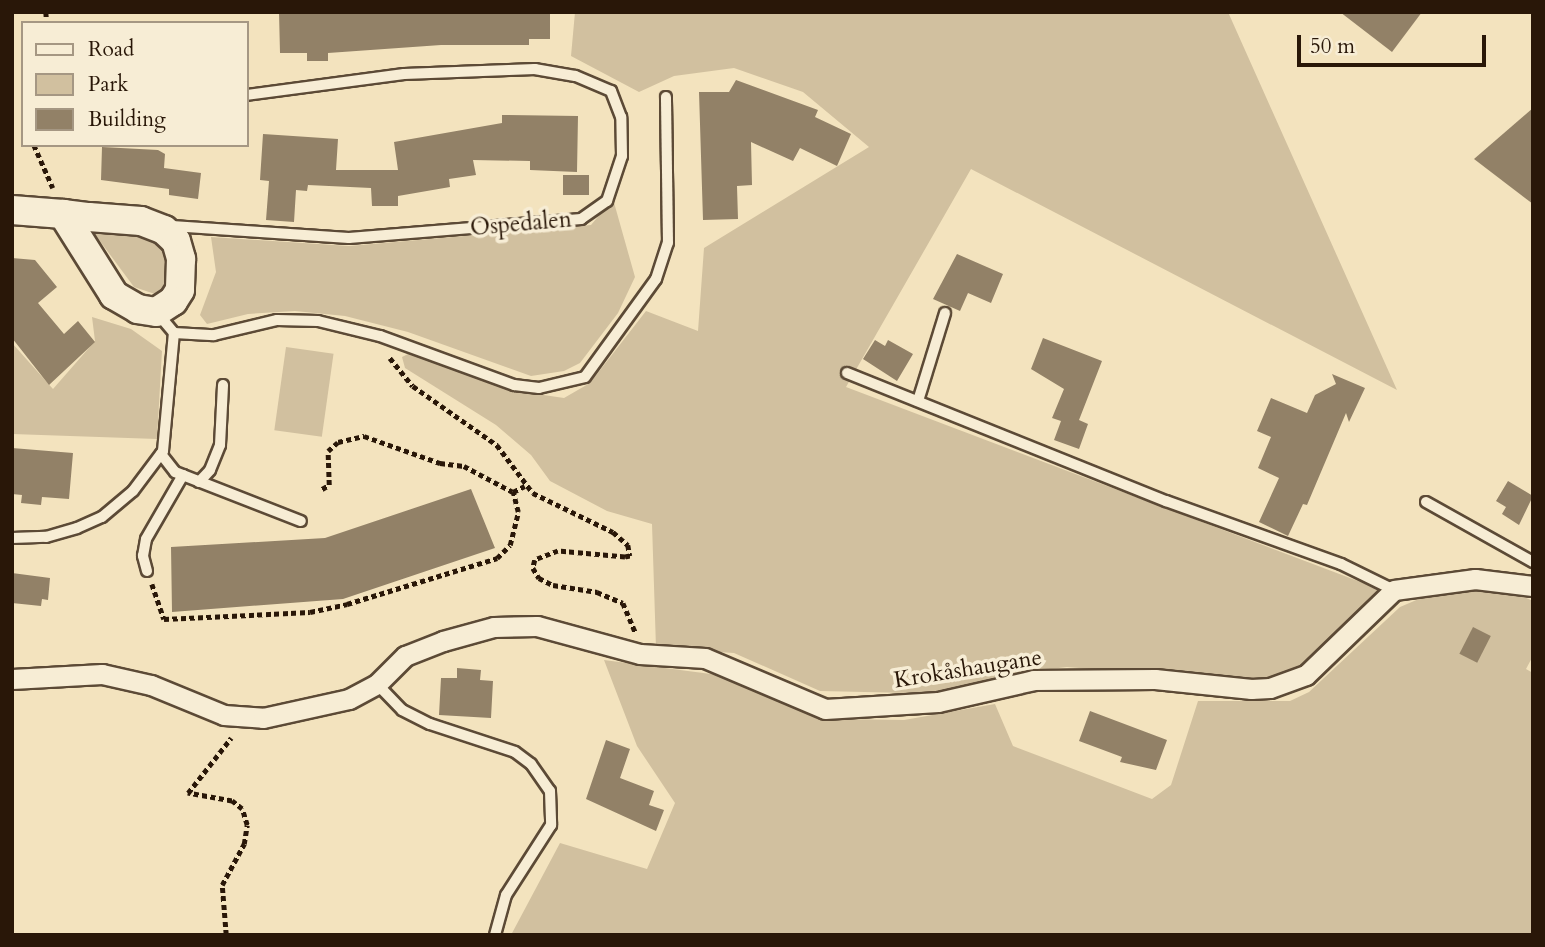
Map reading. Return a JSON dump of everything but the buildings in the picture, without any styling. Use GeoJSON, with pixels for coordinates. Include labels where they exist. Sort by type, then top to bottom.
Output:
{"type":"FeatureCollection","features":[{"type":"Feature","properties":{"kind":"street","name":"Ospedalen"},"geometry":{"type":"LineString","coordinates":[[12,210],[154,225]]}},
{"type":"Feature","properties":{"kind":"street"},"geometry":{"type":"LineString","coordinates":[[56,213],[114,295],[165,323],[180,290],[181,259],[176,241],[154,225]]}},
{"type":"Feature","properties":{"kind":"street"},"geometry":{"type":"LineString","coordinates":[[1394,590],[1475,579],[1533,586]]}},
{"type":"Feature","properties":{"kind":"street","name":"Krokåshaugane"},"geometry":{"type":"LineString","coordinates":[[12,679],[102,674],[151,685],[225,715],[264,718],[349,699],[377,684],[405,656],[494,627],[537,626],[639,654],[705,658],[825,709],[938,702],[1052,679],[1155,679],[1210,687],[1270,688],[1292,682],[1315,667],[1394,590]]}},
{"type":"Feature","properties":{"kind":"lane","name":"Ospedalen"},"geometry":{"type":"LineString","coordinates":[[154,225],[349,238],[581,219],[607,201],[622,156],[621,117],[611,91],[575,76],[535,69],[404,74],[248,94]]}},
{"type":"Feature","properties":{"kind":"lane"},"geometry":{"type":"LineString","coordinates":[[12,538],[46,537],[102,517],[133,491],[161,454],[165,323],[214,335],[295,319],[380,336],[514,385],[538,388],[585,377],[656,279],[667,243],[666,97]]}},
{"type":"Feature","properties":{"kind":"lane"},"geometry":{"type":"LineString","coordinates":[[918,401],[946,313]]}},
{"type":"Feature","properties":{"kind":"lane"},"geometry":{"type":"LineString","coordinates":[[847,373],[1166,501],[1341,564],[1394,590]]}},
{"type":"Feature","properties":{"kind":"lane"},"geometry":{"type":"LineString","coordinates":[[199,482],[210,470],[220,445],[223,385]]}},
{"type":"Feature","properties":{"kind":"lane"},"geometry":{"type":"LineString","coordinates":[[161,454],[183,475],[301,521]]}},
{"type":"Feature","properties":{"kind":"lane"},"geometry":{"type":"LineString","coordinates":[[146,571],[143,556],[146,539],[183,475]]}},
{"type":"Feature","properties":{"kind":"lane"},"geometry":{"type":"LineString","coordinates":[[1426,502],[1533,562]]}},
{"type":"Feature","properties":{"kind":"lane"},"geometry":{"type":"LineString","coordinates":[[377,684],[402,709],[430,724],[515,752],[531,764],[550,790],[551,825],[506,895],[495,935]]}},
{"type":"Feature","properties":{"kind":"path"},"geometry":{"type":"LineString","coordinates":[[35,147],[58,201],[56,213]]}},
{"type":"Feature","properties":{"kind":"path"},"geometry":{"type":"LineString","coordinates":[[380,336],[394,366],[413,386],[484,433],[516,465],[526,486],[628,545],[630,556],[558,551],[535,560],[533,568],[538,578],[554,585],[597,592],[622,603],[636,629],[639,654]]}},
{"type":"Feature","properties":{"kind":"path"},"geometry":{"type":"LineString","coordinates":[[146,571],[164,619],[310,612],[347,604],[497,558],[510,545],[518,512],[513,492],[464,466],[440,463],[364,436],[338,442],[328,451],[329,485],[322,489]]}},
{"type":"Feature","properties":{"kind":"path"},"geometry":{"type":"LineString","coordinates":[[513,492],[526,486]]}},
{"type":"Feature","properties":{"kind":"path"},"geometry":{"type":"LineString","coordinates":[[226,935],[222,885],[244,844],[247,825],[242,809],[232,802],[188,793],[232,737]]}},
{"type":"Feature","properties":{"kind":"green space"},"geometry":{"type":"Polygon","coordinates":[[[575,12],[1228,12],[1397,390],[971,169],[846,387],[1379,589],[1333,645],[1290,677],[1251,682],[1067,667],[1015,673],[954,694],[820,691],[734,653],[656,648],[652,524],[607,511],[550,481],[531,455],[496,425],[405,368],[402,357],[408,354],[530,393],[564,398],[590,383],[646,311],[698,331],[704,248],[869,147],[803,92],[734,68],[674,76],[639,92],[571,56],[575,12]]]}},
{"type":"Feature","properties":{"kind":"green space"},"geometry":{"type":"Polygon","coordinates":[[[613,199],[635,277],[618,313],[580,363],[564,371],[531,376],[408,332],[345,316],[295,311],[248,314],[207,324],[200,315],[216,272],[211,237],[349,246],[591,225],[613,199]]]}},
{"type":"Feature","properties":{"kind":"green space"},"geometry":{"type":"Polygon","coordinates":[[[91,229],[159,241],[172,261],[167,286],[158,295],[134,287],[91,229]]]}},
{"type":"Feature","properties":{"kind":"green space"},"geometry":{"type":"Polygon","coordinates":[[[92,317],[131,329],[162,351],[157,439],[12,434],[12,343],[53,389],[95,341],[92,317]]]}},
{"type":"Feature","properties":{"kind":"green space"},"geometry":{"type":"Polygon","coordinates":[[[286,347],[334,354],[322,437],[274,430],[286,347]]]}},
{"type":"Feature","properties":{"kind":"green space"},"geometry":{"type":"Polygon","coordinates":[[[1447,587],[1506,589],[1533,601],[1533,656],[1526,669],[1533,673],[1533,935],[511,935],[560,843],[647,869],[675,803],[637,746],[604,660],[726,676],[837,719],[904,720],[995,704],[1013,746],[1152,799],[1171,785],[1198,701],[1290,701],[1309,692],[1400,607],[1447,587]]]}}]}
